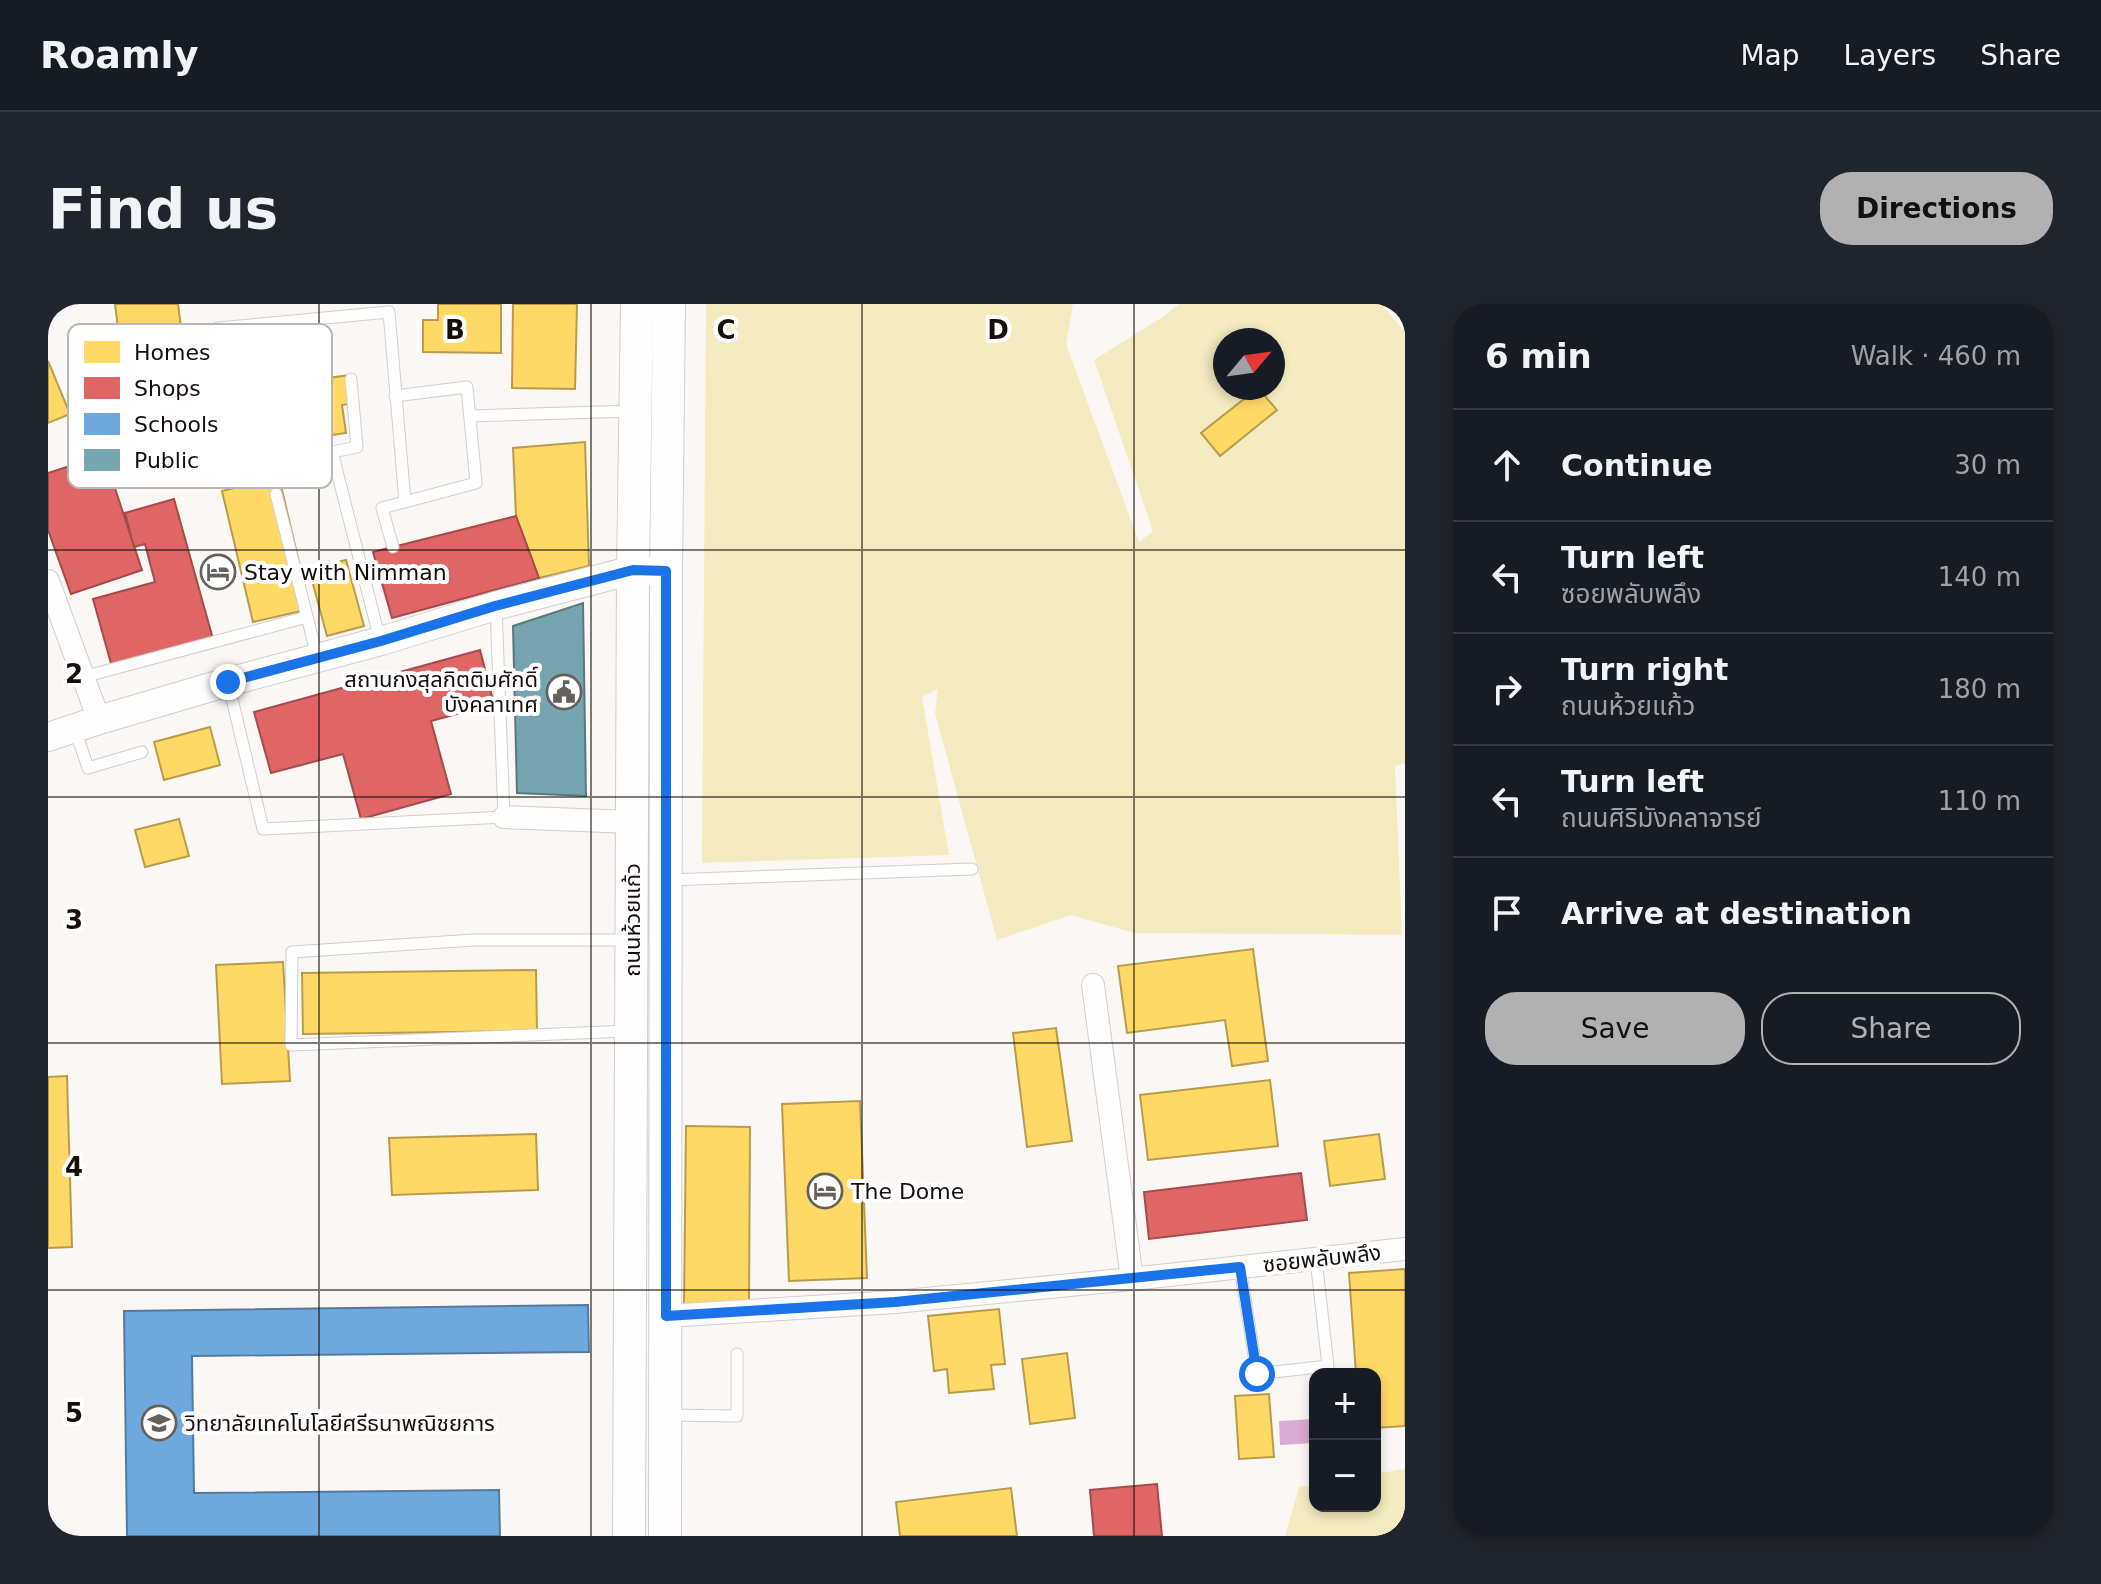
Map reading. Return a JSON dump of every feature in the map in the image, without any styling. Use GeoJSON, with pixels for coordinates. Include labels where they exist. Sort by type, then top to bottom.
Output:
{"type":"FeatureCollection","features":[{"type":"Feature","properties":{"kind":"main road","name":"ถนนห้วยแก้ว"},"geometry":{"type":"LineString","coordinates":[[629,1536],[637,304]]}},
{"type":"Feature","properties":{"kind":"main road","name":"ถนนห้วยแก้ว"},"geometry":{"type":"LineString","coordinates":[[665,1536],[669,304]]}},
{"type":"Feature","properties":{"kind":"street"},"geometry":{"type":"LineString","coordinates":[[48,737],[228,682],[381,641],[417,623],[633,570],[666,571]]}},
{"type":"Feature","properties":{"kind":"street"},"geometry":{"type":"LineString","coordinates":[[48,581],[83,677],[87,724]]}},
{"type":"Feature","properties":{"kind":"street"},"geometry":{"type":"LineString","coordinates":[[504,817],[632,822]]}},
{"type":"Feature","properties":{"kind":"street"},"geometry":{"type":"LineString","coordinates":[[1093,985],[1132,1279]]}},
{"type":"Feature","properties":{"kind":"street","name":"ซอยพลับพลึง"},"geometry":{"type":"LineString","coordinates":[[666,1316],[895,1302],[1405,1249]]}},
{"type":"Feature","properties":{"kind":"lane"},"geometry":{"type":"LineString","coordinates":[[261,324],[389,312],[405,502]]}},
{"type":"Feature","properties":{"kind":"lane"},"geometry":{"type":"LineString","coordinates":[[351,379],[357,447],[332,452],[381,641]]}},
{"type":"Feature","properties":{"kind":"lane"},"geometry":{"type":"LineString","coordinates":[[393,547],[382,508],[476,483],[467,387],[395,396]]}},
{"type":"Feature","properties":{"kind":"lane"},"geometry":{"type":"LineString","coordinates":[[470,416],[636,411]]}},
{"type":"Feature","properties":{"kind":"lane"},"geometry":{"type":"LineString","coordinates":[[276,494],[318,658]]}},
{"type":"Feature","properties":{"kind":"lane"},"geometry":{"type":"LineString","coordinates":[[228,682],[263,829],[504,817],[495,606]]}},
{"type":"Feature","properties":{"kind":"lane"},"geometry":{"type":"LineString","coordinates":[[83,677],[307,617]]}},
{"type":"Feature","properties":{"kind":"lane"},"geometry":{"type":"LineString","coordinates":[[87,724],[88,768],[142,752]]}},
{"type":"Feature","properties":{"kind":"lane"},"geometry":{"type":"LineString","coordinates":[[667,880],[972,869]]}},
{"type":"Feature","properties":{"kind":"lane"},"geometry":{"type":"LineString","coordinates":[[632,1031],[291,1045],[292,952],[474,940],[633,940]]}},
{"type":"Feature","properties":{"kind":"lane"},"geometry":{"type":"LineString","coordinates":[[1240,1267],[1257,1374],[1328,1366],[1316,1259]]}},
{"type":"Feature","properties":{"kind":"lane"},"geometry":{"type":"LineString","coordinates":[[665,1415],[737,1416],[737,1354]]}},
{"type":"Feature","properties":{"kind":"shaded area"},"geometry":{"type":"Polygon","coordinates":[[[706,304],[1073,304],[1066,344],[1139,542],[1153,531],[1094,360],[1179,304],[1381,304],[1405,332],[1405,763],[1395,766],[1402,935],[1134,933],[1071,915],[997,940],[935,713],[938,689],[922,697],[949,855],[702,863],[706,304]]]}},
{"type":"Feature","properties":{"kind":"shaded area"},"geometry":{"type":"Polygon","coordinates":[[[1309,1419],[1309,1443],[1280,1445],[1279,1421],[1309,1419]]]}},
{"type":"Feature","properties":{"kind":"shaded area"},"geometry":{"type":"Polygon","coordinates":[[[1405,1469],[1405,1536],[1285,1536],[1299,1487],[1309,1486],[1309,1512],[1381,1512],[1381,1473],[1405,1469]]]}},
{"type":"Feature","properties":{"kind":"building: Homes"},"geometry":{"type":"Polygon","coordinates":[[[115,304],[178,304],[181,324],[118,324],[115,304]]]}},
{"type":"Feature","properties":{"kind":"building: Homes"},"geometry":{"type":"Polygon","coordinates":[[[438,304],[501,304],[501,353],[423,352],[423,320],[438,320],[438,304]]]}},
{"type":"Feature","properties":{"kind":"building: Homes"},"geometry":{"type":"Polygon","coordinates":[[[513,304],[577,304],[575,389],[512,388],[513,304]]]}},
{"type":"Feature","properties":{"kind":"building: Homes"},"geometry":{"type":"Polygon","coordinates":[[[48,361],[68,415],[48,423],[48,361]]]}},
{"type":"Feature","properties":{"kind":"building: Homes"},"geometry":{"type":"Polygon","coordinates":[[[350,375],[354,403],[342,405],[346,433],[332,435],[332,378],[350,375]]]}},
{"type":"Feature","properties":{"kind":"building: Homes"},"geometry":{"type":"Polygon","coordinates":[[[1243,400],[1268,400],[1277,410],[1220,456],[1201,433],[1243,400]]]}},
{"type":"Feature","properties":{"kind":"building: Homes"},"geometry":{"type":"Polygon","coordinates":[[[585,442],[589,566],[539,578],[516,516],[513,448],[585,442]]]}},
{"type":"Feature","properties":{"kind":"building: Homes"},"geometry":{"type":"Polygon","coordinates":[[[282,488],[310,609],[253,622],[222,491],[282,488]]]}},
{"type":"Feature","properties":{"kind":"building: Homes"},"geometry":{"type":"Polygon","coordinates":[[[346,560],[364,626],[327,636],[309,569],[346,560]]]}},
{"type":"Feature","properties":{"kind":"building: Homes"},"geometry":{"type":"Polygon","coordinates":[[[210,727],[220,765],[164,780],[154,742],[210,727]]]}},
{"type":"Feature","properties":{"kind":"building: Homes"},"geometry":{"type":"Polygon","coordinates":[[[179,819],[189,856],[145,867],[135,830],[179,819]]]}},
{"type":"Feature","properties":{"kind":"building: Homes"},"geometry":{"type":"Polygon","coordinates":[[[1253,949],[1268,1061],[1232,1066],[1225,1020],[1127,1033],[1118,966],[1253,949]]]}},
{"type":"Feature","properties":{"kind":"building: Homes"},"geometry":{"type":"Polygon","coordinates":[[[283,962],[290,1081],[222,1084],[216,965],[283,962]]]}},
{"type":"Feature","properties":{"kind":"building: Homes"},"geometry":{"type":"Polygon","coordinates":[[[536,970],[537,1031],[303,1034],[302,973],[536,970]]]}},
{"type":"Feature","properties":{"kind":"building: Homes"},"geometry":{"type":"Polygon","coordinates":[[[1056,1028],[1072,1141],[1027,1147],[1013,1033],[1056,1028]]]}},
{"type":"Feature","properties":{"kind":"building: Homes"},"geometry":{"type":"Polygon","coordinates":[[[67,1076],[72,1247],[48,1248],[48,1077],[67,1076]]]}},
{"type":"Feature","properties":{"kind":"building: Homes"},"geometry":{"type":"Polygon","coordinates":[[[1270,1080],[1278,1146],[1148,1160],[1140,1095],[1270,1080]]]}},
{"type":"Feature","properties":{"kind":"building: Homes","name":"The Dome"},"geometry":{"type":"Polygon","coordinates":[[[860,1101],[867,1278],[789,1281],[782,1104],[860,1101]]]}},
{"type":"Feature","properties":{"kind":"building: Homes"},"geometry":{"type":"Polygon","coordinates":[[[686,1126],[750,1127],[749,1307],[684,1306],[686,1126]]]}},
{"type":"Feature","properties":{"kind":"building: Homes"},"geometry":{"type":"Polygon","coordinates":[[[536,1134],[538,1190],[392,1195],[389,1138],[536,1134]]]}},
{"type":"Feature","properties":{"kind":"building: Homes"},"geometry":{"type":"Polygon","coordinates":[[[1379,1134],[1385,1179],[1330,1186],[1324,1141],[1379,1134]]]}},
{"type":"Feature","properties":{"kind":"building: Homes"},"geometry":{"type":"Polygon","coordinates":[[[1405,1269],[1405,1426],[1381,1428],[1381,1368],[1356,1368],[1349,1273],[1405,1269]]]}},
{"type":"Feature","properties":{"kind":"building: Homes"},"geometry":{"type":"Polygon","coordinates":[[[999,1309],[1005,1364],[991,1365],[994,1389],[949,1393],[947,1369],[934,1371],[928,1316],[999,1309]]]}},
{"type":"Feature","properties":{"kind":"building: Homes"},"geometry":{"type":"Polygon","coordinates":[[[1067,1353],[1075,1418],[1030,1424],[1022,1359],[1067,1353]]]}},
{"type":"Feature","properties":{"kind":"building: Homes"},"geometry":{"type":"Polygon","coordinates":[[[1269,1394],[1274,1457],[1239,1459],[1235,1396],[1269,1394]]]}},
{"type":"Feature","properties":{"kind":"building: Homes"},"geometry":{"type":"Polygon","coordinates":[[[1011,1488],[1017,1536],[900,1536],[896,1502],[1011,1488]]]}},
{"type":"Feature","properties":{"kind":"building: Shops"},"geometry":{"type":"Polygon","coordinates":[[[68,467],[68,488],[115,488],[142,570],[71,594],[48,530],[48,473],[68,467]]]}},
{"type":"Feature","properties":{"kind":"building: Shops"},"geometry":{"type":"Polygon","coordinates":[[[174,499],[213,639],[112,667],[93,599],[155,582],[145,544],[134,547],[125,513],[174,499]]]}},
{"type":"Feature","properties":{"kind":"building: Shops"},"geometry":{"type":"Polygon","coordinates":[[[516,516],[539,578],[392,618],[373,552],[516,516]]]}},
{"type":"Feature","properties":{"kind":"building: Shops"},"geometry":{"type":"Polygon","coordinates":[[[480,650],[494,704],[431,721],[451,794],[361,819],[343,754],[271,773],[254,712],[480,650]]]}},
{"type":"Feature","properties":{"kind":"building: Shops"},"geometry":{"type":"Polygon","coordinates":[[[1301,1173],[1307,1220],[1149,1239],[1144,1192],[1301,1173]]]}},
{"type":"Feature","properties":{"kind":"building: Shops"},"geometry":{"type":"Polygon","coordinates":[[[1157,1484],[1162,1536],[1094,1536],[1090,1490],[1157,1484]]]}},
{"type":"Feature","properties":{"kind":"building: Schools","name":"วิทยาลัยเทคโนโลยีศรีธนาพณิชยการ"},"geometry":{"type":"Polygon","coordinates":[[[588,1305],[589,1352],[192,1356],[194,1493],[499,1490],[500,1536],[127,1536],[124,1311],[588,1305]]]}},
{"type":"Feature","properties":{"kind":"building: Public"},"geometry":{"type":"Polygon","coordinates":[[[583,603],[586,796],[517,793],[513,626],[583,603]]]}},
{"type":"Feature","properties":{"kind":"place","name":"Stay with Nimman"},"geometry":{"type":"Point","coordinates":[218,572]}},
{"type":"Feature","properties":{"kind":"place","name":"สถานกงสุลกิตติมศักดิ์ บังคลาเทศ"},"geometry":{"type":"Point","coordinates":[564,692]}},
{"type":"Feature","properties":{"kind":"place","name":"The Dome"},"geometry":{"type":"Point","coordinates":[825,1191]}},
{"type":"Feature","properties":{"kind":"place","name":"วิทยาลัยเทคโนโลยีศรีธนาพณิชยการ"},"geometry":{"type":"Point","coordinates":[159,1423]}},
{"type":"Feature","properties":{"kind":"route"},"geometry":{"type":"LineString","coordinates":[[228,682],[633,570],[666,571],[666,1316],[895,1302],[1240,1267],[1257,1374]]}}]}
